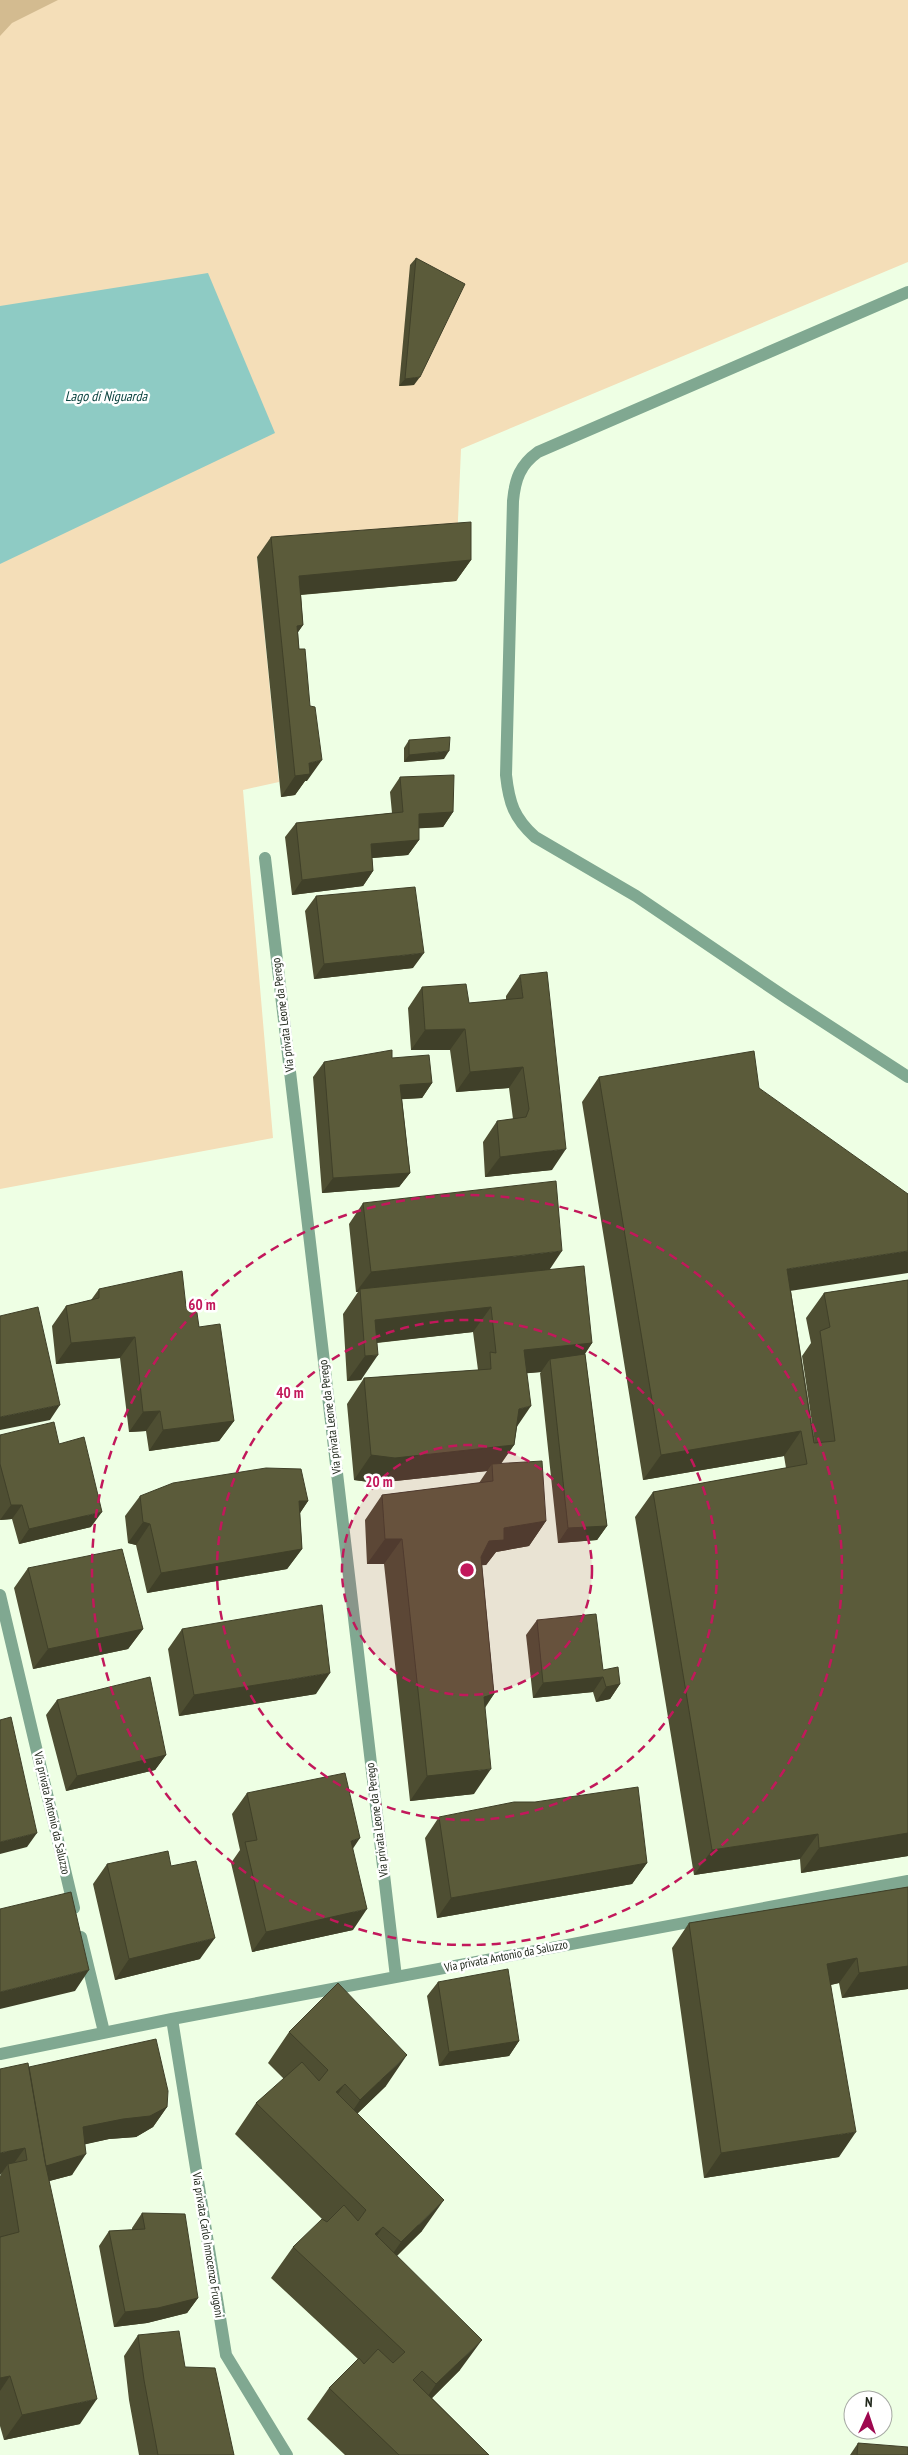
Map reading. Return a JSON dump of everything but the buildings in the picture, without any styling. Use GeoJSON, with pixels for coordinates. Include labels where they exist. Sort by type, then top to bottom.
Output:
{"type":"FeatureCollection","features":[{"type":"Feature","properties":{"kind":"street"},"geometry":{"type":"LineString","coordinates":[[908,292],[538,452],[520,468],[513,501],[506,775],[512,807],[521,824],[535,837],[636,896],[788,999],[908,1077]]}},
{"type":"Feature","properties":{"kind":"street","name":"Via privata Leone da Perego"},"geometry":{"type":"LineString","coordinates":[[265,858],[396,1976]]}},
{"type":"Feature","properties":{"kind":"street","name":"Via privata Antonio da Saluzzo"},"geometry":{"type":"LineString","coordinates":[[0,1595],[104,2032]]}},
{"type":"Feature","properties":{"kind":"street","name":"Via privata Antonio da Saluzzo"},"geometry":{"type":"LineString","coordinates":[[0,2054],[396,1976],[908,1881]]}},
{"type":"Feature","properties":{"kind":"street","name":"Via privata Carlo Innocenzo Frugoni"},"geometry":{"type":"LineString","coordinates":[[172,2019],[226,2355],[287,2455]]}},
{"type":"Feature","properties":{"kind":"shaded area"},"geometry":{"type":"Polygon","coordinates":[[[0,0],[908,0],[908,262],[461,449],[457,543],[257,558],[279,782],[243,790],[273,1138],[0,1189],[0,0]]]}},
{"type":"Feature","properties":{"kind":"shaded area"},"geometry":{"type":"Polygon","coordinates":[[[0,0],[58,0],[12,23],[0,36],[0,0]]]}},
{"type":"Feature","properties":{"kind":"water","name":"Lago di Niguarda"},"geometry":{"type":"Polygon","coordinates":[[[208,273],[275,433],[0,564],[0,306],[208,273]]]}}]}
